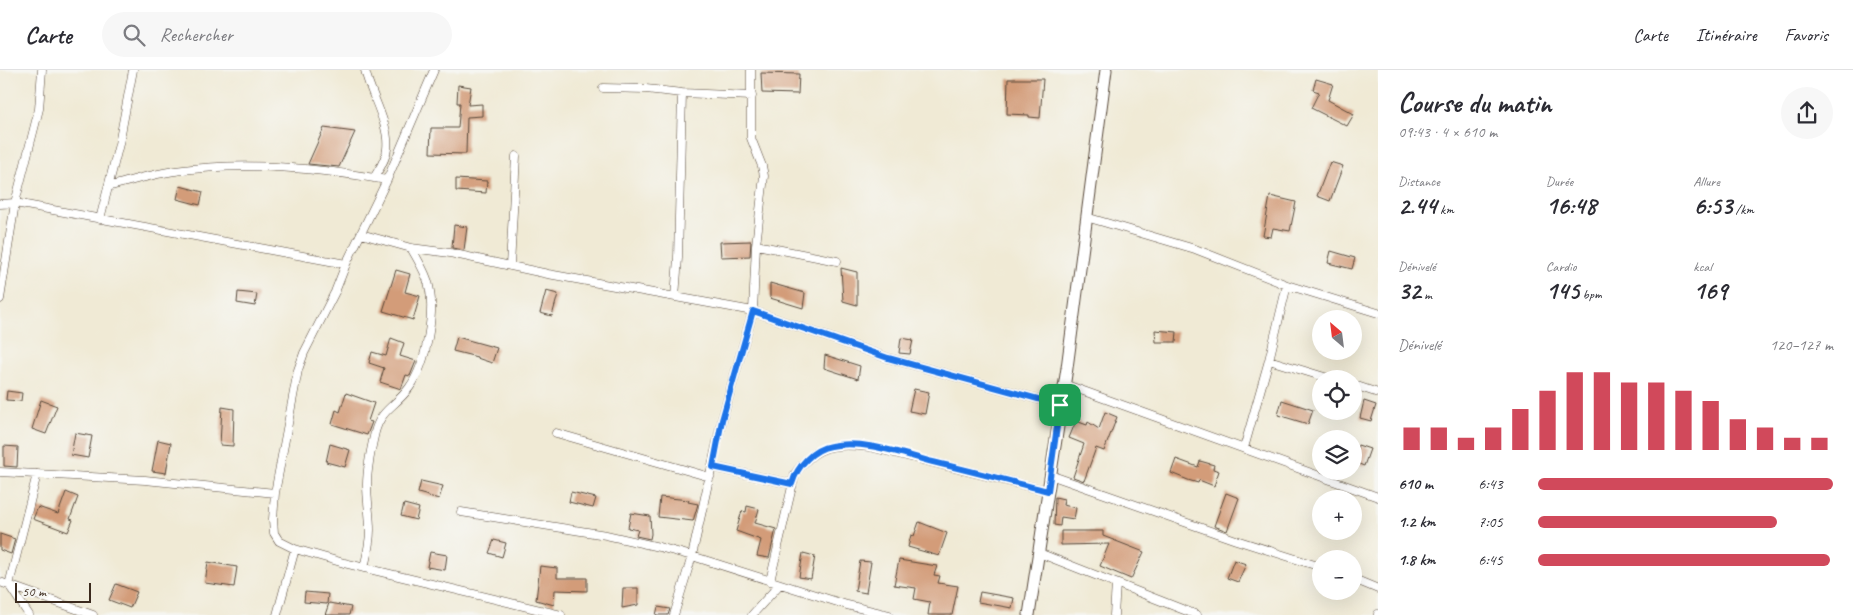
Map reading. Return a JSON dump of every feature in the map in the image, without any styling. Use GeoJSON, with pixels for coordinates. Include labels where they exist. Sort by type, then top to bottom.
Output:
{"type":"FeatureCollection","features":[{"type":"Feature","properties":{"kind":"main road"},"geometry":{"type":"LineString","coordinates":[[1029,615],[1064,384],[1106,70]]}},
{"type":"Feature","properties":{"kind":"street"},"geometry":{"type":"LineString","coordinates":[[0,299],[15,203],[39,109],[42,70]]}},
{"type":"Feature","properties":{"kind":"street"},"geometry":{"type":"LineString","coordinates":[[100,219],[119,144],[133,70]]}},
{"type":"Feature","properties":{"kind":"street"},"geometry":{"type":"LineString","coordinates":[[365,70],[386,134],[387,149],[384,162],[374,178]]}},
{"type":"Feature","properties":{"kind":"street"},"geometry":{"type":"LineString","coordinates":[[434,70],[387,180],[346,264],[335,292],[304,352],[298,370],[276,493],[273,519],[274,533],[279,541],[295,549],[364,568],[556,614]]}},
{"type":"Feature","properties":{"kind":"street"},"geometry":{"type":"LineString","coordinates":[[674,615],[692,556],[722,420],[753,311],[756,245],[764,176],[751,138],[751,70]]}},
{"type":"Feature","properties":{"kind":"street"},"geometry":{"type":"LineString","coordinates":[[603,88],[752,96]]}},
{"type":"Feature","properties":{"kind":"street"},"geometry":{"type":"LineString","coordinates":[[675,297],[678,258],[682,93]]}},
{"type":"Feature","properties":{"kind":"street"},"geometry":{"type":"LineString","coordinates":[[510,266],[516,156]]}},
{"type":"Feature","properties":{"kind":"street"},"geometry":{"type":"LineString","coordinates":[[108,187],[173,171],[202,168],[284,167],[336,172],[387,180]]}},
{"type":"Feature","properties":{"kind":"street"},"geometry":{"type":"LineString","coordinates":[[0,204],[15,203],[346,264]]}},
{"type":"Feature","properties":{"kind":"street"},"geometry":{"type":"LineString","coordinates":[[1086,217],[1195,249],[1287,284],[1378,313]]}},
{"type":"Feature","properties":{"kind":"street"},"geometry":{"type":"LineString","coordinates":[[361,234],[411,248],[450,253],[753,311],[888,358],[1060,405]]}},
{"type":"Feature","properties":{"kind":"street"},"geometry":{"type":"LineString","coordinates":[[756,245],[837,261]]}},
{"type":"Feature","properties":{"kind":"street"},"geometry":{"type":"LineString","coordinates":[[364,568],[370,530],[367,483],[378,422],[383,413],[408,391],[414,382],[425,351],[430,320],[431,305],[427,279],[411,248]]}},
{"type":"Feature","properties":{"kind":"street"},"geometry":{"type":"LineString","coordinates":[[1244,448],[1269,360],[1287,284]]}},
{"type":"Feature","properties":{"kind":"street"},"geometry":{"type":"LineString","coordinates":[[1269,360],[1312,373]]}},
{"type":"Feature","properties":{"kind":"street"},"geometry":{"type":"LineString","coordinates":[[1064,384],[1378,497]]}},
{"type":"Feature","properties":{"kind":"street"},"geometry":{"type":"LineString","coordinates":[[1362,388],[1378,393]]}},
{"type":"Feature","properties":{"kind":"street"},"geometry":{"type":"LineString","coordinates":[[556,433],[710,477]]}},
{"type":"Feature","properties":{"kind":"street"},"geometry":{"type":"LineString","coordinates":[[770,580],[795,474],[818,450],[832,446],[847,445],[870,447],[1048,491]]}},
{"type":"Feature","properties":{"kind":"street"},"geometry":{"type":"LineString","coordinates":[[713,467],[792,484]]}},
{"type":"Feature","properties":{"kind":"street"},"geometry":{"type":"LineString","coordinates":[[0,472],[144,480],[276,493]]}},
{"type":"Feature","properties":{"kind":"street"},"geometry":{"type":"LineString","coordinates":[[29,615],[9,585],[37,474]]}},
{"type":"Feature","properties":{"kind":"street"},"geometry":{"type":"LineString","coordinates":[[1050,475],[1236,540],[1312,564]]}},
{"type":"Feature","properties":{"kind":"street"},"geometry":{"type":"LineString","coordinates":[[461,512],[624,538],[692,556],[847,605],[889,615]]}},
{"type":"Feature","properties":{"kind":"street"},"geometry":{"type":"LineString","coordinates":[[277,615],[295,549]]}},
{"type":"Feature","properties":{"kind":"street"},"geometry":{"type":"LineString","coordinates":[[1038,553],[1197,615]]}},
{"type":"Feature","properties":{"kind":"street"},"geometry":{"type":"LineString","coordinates":[[0,582],[93,615]]}},
{"type":"Feature","properties":{"kind":"street"},"geometry":{"type":"LineString","coordinates":[[1362,582],[1378,589]]}},
{"type":"Feature","properties":{"kind":"street"},"geometry":{"type":"LineString","coordinates":[[752,615],[780,584]]}},
{"type":"Feature","properties":{"kind":"street"},"geometry":{"type":"LineString","coordinates":[[1114,615],[1116,584]]}},
{"type":"Feature","properties":{"kind":"building"},"geometry":{"type":"Polygon","coordinates":[[[761,73],[799,74],[798,94],[762,93],[761,73]]]}},
{"type":"Feature","properties":{"kind":"building"},"geometry":{"type":"Polygon","coordinates":[[[1008,79],[1043,79],[1040,118],[1029,117],[1029,115],[1007,114],[1008,79]]]}},
{"type":"Feature","properties":{"kind":"building"},"geometry":{"type":"Polygon","coordinates":[[[1316,79],[1333,84],[1328,100],[1354,114],[1347,126],[1311,108],[1319,92],[1313,90],[1316,79]]]}},
{"type":"Feature","properties":{"kind":"building"},"geometry":{"type":"Polygon","coordinates":[[[458,85],[471,87],[468,105],[482,104],[482,116],[467,117],[466,154],[430,153],[431,128],[458,128],[460,103],[457,103],[458,85]]]}},
{"type":"Feature","properties":{"kind":"building"},"geometry":{"type":"Polygon","coordinates":[[[324,128],[355,132],[339,167],[308,164],[324,128]]]}},
{"type":"Feature","properties":{"kind":"building"},"geometry":{"type":"Polygon","coordinates":[[[1330,162],[1343,166],[1330,201],[1317,196],[1330,162]]]}},
{"type":"Feature","properties":{"kind":"building"},"geometry":{"type":"Polygon","coordinates":[[[456,179],[487,181],[486,193],[456,191],[456,179]]]}},
{"type":"Feature","properties":{"kind":"building"},"geometry":{"type":"Polygon","coordinates":[[[180,186],[203,192],[200,205],[177,199],[180,186]]]}},
{"type":"Feature","properties":{"kind":"building"},"geometry":{"type":"Polygon","coordinates":[[[1270,196],[1296,202],[1290,231],[1273,228],[1271,237],[1263,236],[1270,196]]]}},
{"type":"Feature","properties":{"kind":"building"},"geometry":{"type":"Polygon","coordinates":[[[454,225],[467,227],[464,250],[452,248],[454,225]]]}},
{"type":"Feature","properties":{"kind":"building"},"geometry":{"type":"Polygon","coordinates":[[[751,241],[750,256],[721,257],[720,242],[751,241]]]}},
{"type":"Feature","properties":{"kind":"building"},"geometry":{"type":"Polygon","coordinates":[[[1331,251],[1355,258],[1352,269],[1328,263],[1331,251]]]}},
{"type":"Feature","properties":{"kind":"building"},"geometry":{"type":"Polygon","coordinates":[[[841,268],[857,272],[857,305],[843,301],[841,268]]]}},
{"type":"Feature","properties":{"kind":"building"},"geometry":{"type":"Polygon","coordinates":[[[396,270],[410,274],[405,292],[420,296],[413,320],[383,311],[396,270]]]}},
{"type":"Feature","properties":{"kind":"building"},"geometry":{"type":"Polygon","coordinates":[[[770,283],[805,293],[803,308],[770,298],[770,283]]]}},
{"type":"Feature","properties":{"kind":"building"},"geometry":{"type":"Polygon","coordinates":[[[546,291],[558,294],[552,316],[540,313],[546,291]]]}},
{"type":"Feature","properties":{"kind":"building"},"geometry":{"type":"Polygon","coordinates":[[[238,292],[257,294],[255,306],[237,303],[238,292]]]}},
{"type":"Feature","properties":{"kind":"building"},"geometry":{"type":"Polygon","coordinates":[[[1155,330],[1177,332],[1176,342],[1156,342],[1155,330]]]}},
{"type":"Feature","properties":{"kind":"building"},"geometry":{"type":"Polygon","coordinates":[[[457,337],[497,348],[492,363],[453,351],[457,337]]]}},
{"type":"Feature","properties":{"kind":"building"},"geometry":{"type":"Polygon","coordinates":[[[391,338],[404,343],[400,356],[416,361],[410,376],[406,375],[401,389],[380,382],[384,368],[369,363],[372,352],[386,356],[391,338]]]}},
{"type":"Feature","properties":{"kind":"building"},"geometry":{"type":"Polygon","coordinates":[[[901,338],[913,340],[910,354],[899,353],[901,338]]]}},
{"type":"Feature","properties":{"kind":"building"},"geometry":{"type":"Polygon","coordinates":[[[825,355],[860,366],[858,379],[824,368],[825,355]]]}},
{"type":"Feature","properties":{"kind":"building"},"geometry":{"type":"Polygon","coordinates":[[[914,389],[929,392],[925,414],[909,411],[914,389]]]}},
{"type":"Feature","properties":{"kind":"building"},"geometry":{"type":"Polygon","coordinates":[[[7,391],[22,393],[21,401],[6,400],[7,391]]]}},
{"type":"Feature","properties":{"kind":"building"},"geometry":{"type":"Polygon","coordinates":[[[346,393],[374,403],[368,421],[372,422],[367,435],[332,424],[336,410],[340,412],[346,393]]]}},
{"type":"Feature","properties":{"kind":"building"},"geometry":{"type":"Polygon","coordinates":[[[41,400],[57,406],[46,434],[32,429],[41,400]]]}},
{"type":"Feature","properties":{"kind":"building"},"geometry":{"type":"Polygon","coordinates":[[[1282,400],[1312,410],[1308,424],[1278,415],[1282,400]]]}},
{"type":"Feature","properties":{"kind":"building"},"geometry":{"type":"Polygon","coordinates":[[[1364,401],[1376,405],[1371,421],[1362,419],[1364,401]]]}},
{"type":"Feature","properties":{"kind":"building"},"geometry":{"type":"Polygon","coordinates":[[[222,407],[234,409],[233,446],[220,445],[222,407]]]}},
{"type":"Feature","properties":{"kind":"building"},"geometry":{"type":"Polygon","coordinates":[[[1105,412],[1117,417],[1104,451],[1096,448],[1084,481],[1073,477],[1084,444],[1069,438],[1076,421],[1087,425],[1088,422],[1099,429],[1105,412]]]}},
{"type":"Feature","properties":{"kind":"building"},"geometry":{"type":"Polygon","coordinates":[[[75,433],[92,436],[88,458],[71,455],[75,433]]]}},
{"type":"Feature","properties":{"kind":"building"},"geometry":{"type":"Polygon","coordinates":[[[158,440],[171,443],[166,473],[152,471],[158,440]]]}},
{"type":"Feature","properties":{"kind":"building"},"geometry":{"type":"Polygon","coordinates":[[[330,444],[350,450],[345,467],[326,462],[330,444]]]}},
{"type":"Feature","properties":{"kind":"building"},"geometry":{"type":"Polygon","coordinates":[[[4,446],[18,447],[17,467],[4,466],[4,446]]]}},
{"type":"Feature","properties":{"kind":"building"},"geometry":{"type":"Polygon","coordinates":[[[1362,446],[1370,449],[1364,466],[1362,465],[1362,446]]]}},
{"type":"Feature","properties":{"kind":"building"},"geometry":{"type":"Polygon","coordinates":[[[1176,459],[1198,467],[1200,461],[1214,465],[1213,469],[1219,471],[1214,486],[1199,480],[1198,483],[1188,480],[1171,473],[1176,459]]]}},
{"type":"Feature","properties":{"kind":"building"},"geometry":{"type":"Polygon","coordinates":[[[421,481],[443,486],[439,499],[418,493],[421,481]]]}},
{"type":"Feature","properties":{"kind":"building"},"geometry":{"type":"Polygon","coordinates":[[[66,492],[78,497],[70,519],[73,520],[68,532],[33,519],[38,507],[58,514],[66,492]]]}},
{"type":"Feature","properties":{"kind":"building"},"geometry":{"type":"Polygon","coordinates":[[[571,492],[596,498],[593,508],[569,502],[571,492]]]}},
{"type":"Feature","properties":{"kind":"building"},"geometry":{"type":"Polygon","coordinates":[[[1226,493],[1239,498],[1227,531],[1214,526],[1226,493]]]}},
{"type":"Feature","properties":{"kind":"building"},"geometry":{"type":"Polygon","coordinates":[[[660,497],[689,500],[688,502],[698,504],[693,521],[658,517],[660,497]]]}},
{"type":"Feature","properties":{"kind":"building"},"geometry":{"type":"Polygon","coordinates":[[[1055,497],[1064,499],[1063,505],[1076,508],[1074,519],[1061,517],[1060,526],[1054,525],[1055,497]]]}},
{"type":"Feature","properties":{"kind":"building"},"geometry":{"type":"Polygon","coordinates":[[[404,504],[419,508],[416,520],[401,516],[404,504]]]}},
{"type":"Feature","properties":{"kind":"building"},"geometry":{"type":"Polygon","coordinates":[[[747,506],[759,509],[755,523],[776,529],[769,558],[757,556],[761,540],[736,531],[742,511],[746,512],[747,506]]]}},
{"type":"Feature","properties":{"kind":"building"},"geometry":{"type":"Polygon","coordinates":[[[631,513],[650,516],[650,539],[636,536],[638,530],[628,528],[631,513]]]}},
{"type":"Feature","properties":{"kind":"building"},"geometry":{"type":"Polygon","coordinates":[[[919,522],[947,533],[939,556],[908,547],[911,535],[914,536],[919,522]]]}},
{"type":"Feature","properties":{"kind":"building"},"geometry":{"type":"Polygon","coordinates":[[[1061,531],[1103,531],[1103,536],[1144,552],[1131,579],[1100,566],[1109,544],[1061,545],[1061,531]]]}},
{"type":"Feature","properties":{"kind":"building"},"geometry":{"type":"Polygon","coordinates":[[[0,534],[15,539],[11,554],[0,550],[0,534]]]}},
{"type":"Feature","properties":{"kind":"building"},"geometry":{"type":"Polygon","coordinates":[[[494,540],[506,543],[502,557],[489,553],[494,540]]]}},
{"type":"Feature","properties":{"kind":"building"},"geometry":{"type":"Polygon","coordinates":[[[430,552],[447,555],[445,570],[427,567],[430,552]]]}},
{"type":"Feature","properties":{"kind":"building"},"geometry":{"type":"Polygon","coordinates":[[[803,553],[815,556],[811,579],[799,577],[803,553]]]}},
{"type":"Feature","properties":{"kind":"building"},"geometry":{"type":"Polygon","coordinates":[[[899,560],[937,566],[934,575],[940,576],[938,583],[958,586],[952,615],[928,615],[930,602],[914,599],[916,588],[894,585],[899,560]]]}},
{"type":"Feature","properties":{"kind":"building"},"geometry":{"type":"Polygon","coordinates":[[[1234,560],[1246,564],[1238,582],[1227,578],[1234,560]]]}},
{"type":"Feature","properties":{"kind":"building"},"geometry":{"type":"Polygon","coordinates":[[[860,561],[871,562],[866,593],[855,591],[860,561]]]}},
{"type":"Feature","properties":{"kind":"building"},"geometry":{"type":"Polygon","coordinates":[[[208,562],[237,567],[234,587],[205,583],[208,562]]]}},
{"type":"Feature","properties":{"kind":"building"},"geometry":{"type":"Polygon","coordinates":[[[540,566],[557,568],[557,578],[587,578],[587,591],[555,590],[554,605],[536,600],[540,566]]]}},
{"type":"Feature","properties":{"kind":"building"},"geometry":{"type":"Polygon","coordinates":[[[116,584],[137,592],[130,608],[109,600],[116,584]]]}},
{"type":"Feature","properties":{"kind":"building"},"geometry":{"type":"Polygon","coordinates":[[[623,588],[638,588],[638,605],[622,608],[623,588]]]}},
{"type":"Feature","properties":{"kind":"building"},"geometry":{"type":"Polygon","coordinates":[[[305,592],[328,594],[327,604],[304,602],[305,592]]]}},
{"type":"Feature","properties":{"kind":"building"},"geometry":{"type":"Polygon","coordinates":[[[980,592],[1014,598],[1012,608],[978,602],[980,592]]]}},
{"type":"Feature","properties":{"kind":"building"},"geometry":{"type":"Polygon","coordinates":[[[329,603],[351,607],[349,615],[325,615],[329,603]]]}},
{"type":"Feature","properties":{"kind":"building"},"geometry":{"type":"Polygon","coordinates":[[[658,607],[670,609],[668,615],[656,615],[658,607]]]}},
{"type":"Feature","properties":{"kind":"route"},"geometry":{"type":"LineString","coordinates":[[753,311],[906,364],[1060,405],[1048,491],[906,455],[870,447],[847,445],[832,446],[818,450],[801,466],[795,474],[792,484],[713,467],[722,420],[753,311]]}}]}
